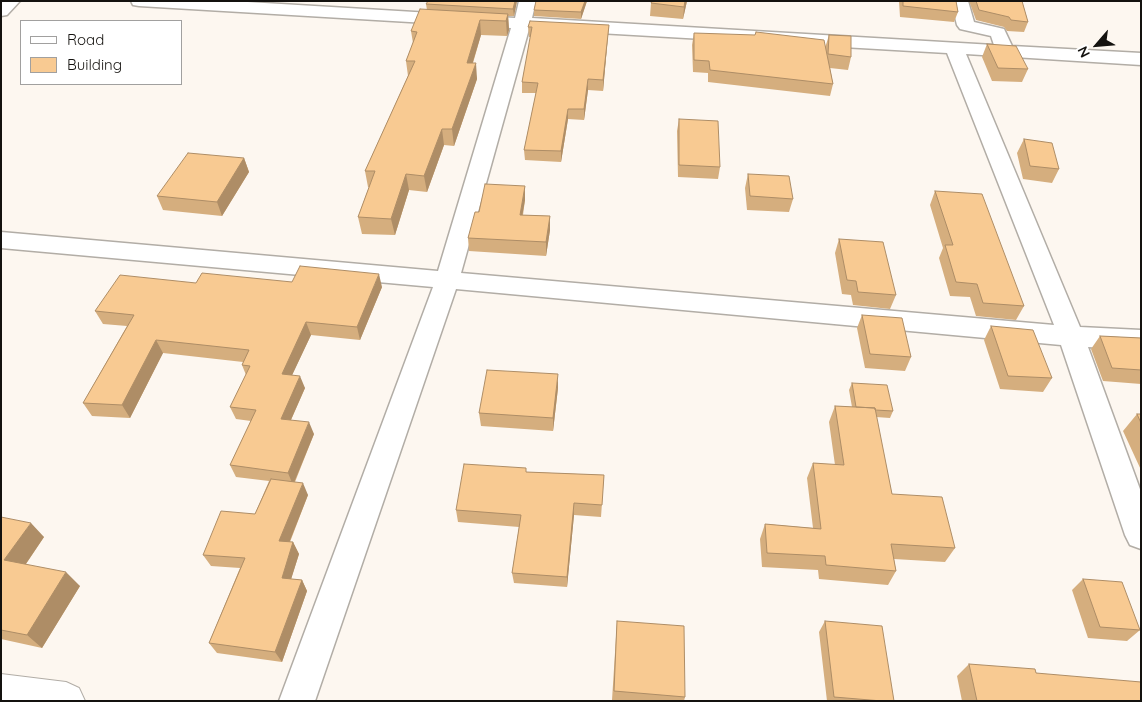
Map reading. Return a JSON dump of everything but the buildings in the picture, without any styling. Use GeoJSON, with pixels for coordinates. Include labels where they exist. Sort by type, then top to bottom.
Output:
{"type":"FeatureCollection","features":[{"type":"Feature","properties":{"kind":"main road"},"geometry":{"type":"LineString","coordinates":[[1,693],[66,701]]}},
{"type":"Feature","properties":{"kind":"street"},"geometry":{"type":"LineString","coordinates":[[1,11],[12,1]]}},
{"type":"Feature","properties":{"kind":"street"},"geometry":{"type":"LineString","coordinates":[[139,1],[525,12],[954,47],[1141,58]]}},
{"type":"Feature","properties":{"kind":"street"},"geometry":{"type":"LineString","coordinates":[[959,1],[966,25],[998,33],[1005,50]]}},
{"type":"Feature","properties":{"kind":"street"},"geometry":{"type":"LineString","coordinates":[[297,701],[447,281],[525,12]]}},
{"type":"Feature","properties":{"kind":"street"},"geometry":{"type":"LineString","coordinates":[[954,47],[1071,336],[1141,536]]}},
{"type":"Feature","properties":{"kind":"street"},"geometry":{"type":"LineString","coordinates":[[1,240],[1071,336],[1141,340]]}}]}
